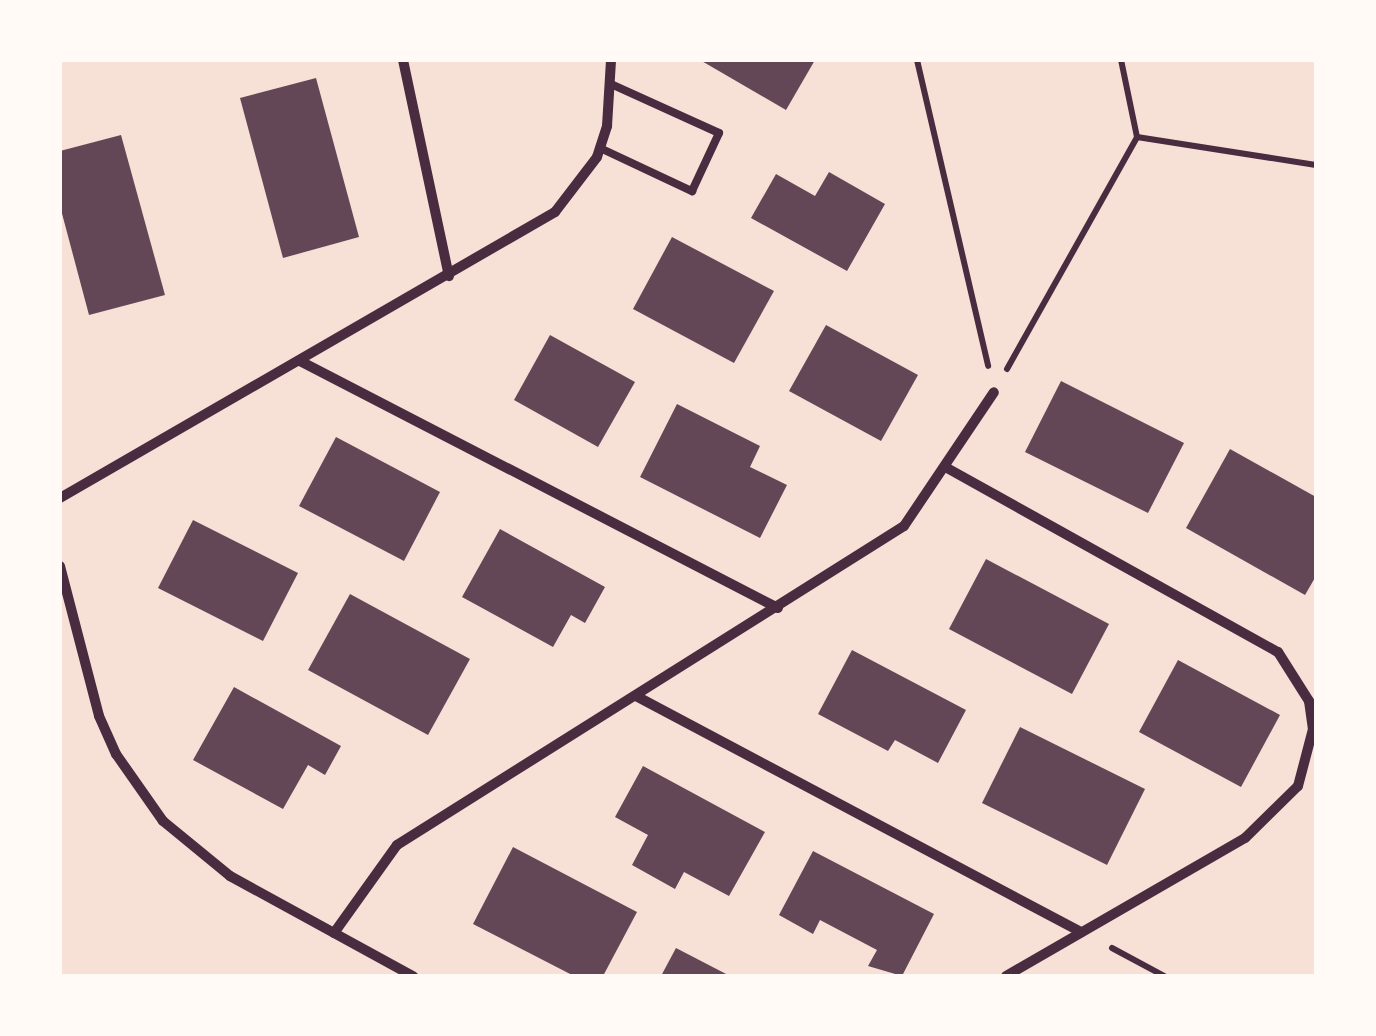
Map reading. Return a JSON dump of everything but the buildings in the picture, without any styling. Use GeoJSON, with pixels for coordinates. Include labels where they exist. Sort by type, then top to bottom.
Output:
{"type":"FeatureCollection","features":[{"type":"Feature","properties":{"kind":"street"},"geometry":{"type":"LineString","coordinates":[[403,60],[449,276]]}},
{"type":"Feature","properties":{"kind":"street"},"geometry":{"type":"LineString","coordinates":[[60,498],[555,212],[579,186],[600,148],[612,84],[612,60]]}},
{"type":"Feature","properties":{"kind":"street"},"geometry":{"type":"LineString","coordinates":[[300,361],[778,608]]}},
{"type":"Feature","properties":{"kind":"street"},"geometry":{"type":"LineString","coordinates":[[334,934],[397,845],[904,526],[994,392]]}},
{"type":"Feature","properties":{"kind":"street"},"geometry":{"type":"LineString","coordinates":[[946,468],[1252,634],[1278,652],[1309,701],[1310,757],[1276,813],[1246,838],[1006,976]]}},
{"type":"Feature","properties":{"kind":"street"},"geometry":{"type":"LineString","coordinates":[[60,566],[99,716],[138,789],[194,850],[334,934],[414,976]]}},
{"type":"Feature","properties":{"kind":"street"},"geometry":{"type":"LineString","coordinates":[[636,696],[1081,932]]}},
{"type":"Feature","properties":{"kind":"lane"},"geometry":{"type":"LineString","coordinates":[[600,148],[692,191],[719,133],[612,84]]}},
{"type":"Feature","properties":{"kind":"path"},"geometry":{"type":"LineString","coordinates":[[916,60],[994,392]]}},
{"type":"Feature","properties":{"kind":"path"},"geometry":{"type":"LineString","coordinates":[[994,392],[1137,137],[1121,60]]}},
{"type":"Feature","properties":{"kind":"path"},"geometry":{"type":"LineString","coordinates":[[1137,137],[1316,165]]}},
{"type":"Feature","properties":{"kind":"path"},"geometry":{"type":"LineString","coordinates":[[1081,932],[1164,976]]}}]}
